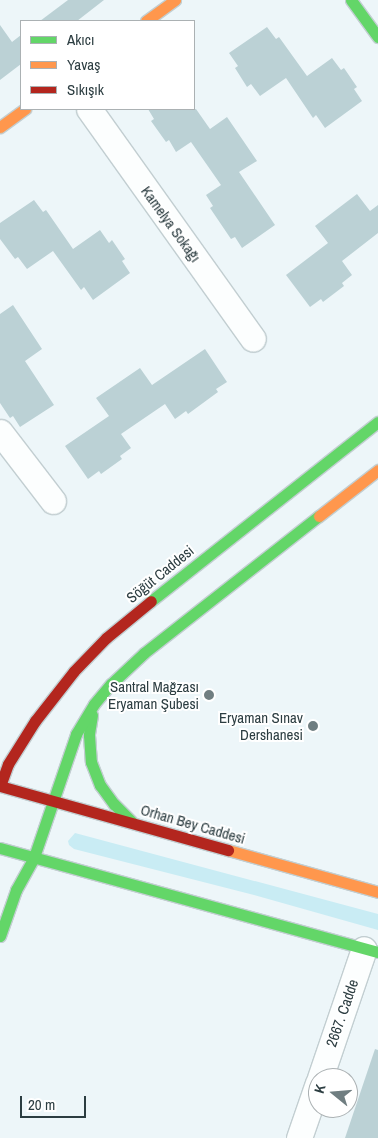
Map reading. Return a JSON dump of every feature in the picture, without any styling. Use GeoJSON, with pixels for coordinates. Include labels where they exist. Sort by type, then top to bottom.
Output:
{"type":"FeatureCollection","features":[{"type":"Feature","properties":{"kind":"main road"},"geometry":{"type":"LineString","coordinates":[[147,20],[175,0]]}},
{"type":"Feature","properties":{"kind":"main road"},"geometry":{"type":"LineString","coordinates":[[351,0],[378,37]]}},
{"type":"Feature","properties":{"kind":"main road"},"geometry":{"type":"LineString","coordinates":[[0,127],[24,110]]}},
{"type":"Feature","properties":{"kind":"main road","name":"Söğüt Caddesi"},"geometry":{"type":"LineString","coordinates":[[0,786],[8,764],[35,721],[74,671],[106,638],[218,546],[378,422]]}},
{"type":"Feature","properties":{"kind":"main road"},"geometry":{"type":"LineString","coordinates":[[0,936],[16,890],[34,857],[76,734],[94,704],[111,684],[144,653],[378,470]]}},
{"type":"Feature","properties":{"kind":"main road"},"geometry":{"type":"LineString","coordinates":[[94,704],[89,735],[92,762],[105,791],[114,804],[132,822]]}},
{"type":"Feature","properties":{"kind":"main road","name":"Orhan Bey Caddesi"},"geometry":{"type":"LineString","coordinates":[[0,786],[378,892]]}},
{"type":"Feature","properties":{"kind":"main road"},"geometry":{"type":"LineString","coordinates":[[0,848],[371,951]]}},
{"type":"Feature","properties":{"kind":"street","name":"Kamelya Sokağı"},"geometry":{"type":"LineString","coordinates":[[90,110],[254,339]]}},
{"type":"Feature","properties":{"kind":"street"},"geometry":{"type":"LineString","coordinates":[[0,432],[53,501]]}},
{"type":"Feature","properties":{"kind":"street","name":"2667. Cadde"},"geometry":{"type":"LineString","coordinates":[[324,1068],[371,951]]}},
{"type":"Feature","properties":{"kind":"street"},"geometry":{"type":"LineString","coordinates":[[299,1138],[308,1112]]}},
{"type":"Feature","properties":{"kind":"shaded area"},"geometry":{"type":"Polygon","coordinates":[[[75,833],[378,914],[378,930],[254,895],[74,849],[69,845],[68,841],[75,833]]]}},
{"type":"Feature","properties":{"kind":"building"},"geometry":{"type":"Polygon","coordinates":[[[68,0],[104,0],[78,20],[41,20],[68,0]]]}},
{"type":"Feature","properties":{"kind":"building"},"geometry":{"type":"Polygon","coordinates":[[[0,25],[12,42],[20,36],[20,65],[0,80],[0,25]]]}},
{"type":"Feature","properties":{"kind":"building"},"geometry":{"type":"Polygon","coordinates":[[[267,27],[276,39],[279,37],[307,76],[332,58],[341,70],[344,68],[357,87],[354,89],[362,101],[325,128],[316,115],[313,118],[286,78],[260,96],[251,84],[247,87],[235,68],[238,66],[229,53],[267,27]]]}},
{"type":"Feature","properties":{"kind":"building"},"geometry":{"type":"Polygon","coordinates":[[[196,109],[210,129],[227,117],[257,161],[239,172],[275,225],[242,248],[235,237],[231,239],[210,208],[213,206],[206,195],[221,185],[191,142],[176,152],[169,140],[166,142],[151,121],[154,119],[149,110],[196,109]]]}},
{"type":"Feature","properties":{"kind":"building"},"geometry":{"type":"Polygon","coordinates":[[[357,194],[370,211],[378,205],[378,233],[342,261],[352,275],[342,283],[344,286],[323,302],[321,299],[310,307],[286,275],[328,243],[315,226],[357,194]]]}},
{"type":"Feature","properties":{"kind":"building"},"geometry":{"type":"Polygon","coordinates":[[[34,200],[43,212],[46,210],[73,249],[100,230],[109,243],[112,240],[125,259],[122,261],[130,273],[93,300],[84,287],[81,290],[53,251],[27,269],[18,257],[15,259],[0,239],[0,223],[34,200]]]}},
{"type":"Feature","properties":{"kind":"building"},"geometry":{"type":"Polygon","coordinates":[[[13,305],[42,349],[25,361],[54,405],[20,427],[13,416],[10,418],[0,403],[0,314],[13,305]]]}},
{"type":"Feature","properties":{"kind":"building"},"geometry":{"type":"Polygon","coordinates":[[[205,349],[227,382],[216,389],[218,392],[188,414],[186,411],[175,419],[165,404],[121,434],[131,448],[120,456],[122,459],[101,474],[99,471],[88,479],[65,446],[109,416],[96,398],[140,368],[152,385],[205,349]]]}},
{"type":"Feature","properties":{"kind":"building"},"geometry":{"type":"Polygon","coordinates":[[[375,1049],[378,1050],[378,1138],[345,1138],[352,1118],[358,1118],[358,1099],[375,1049]]]}},
{"type":"Feature","properties":{"kind":"traffic: fast"},"geometry":{"type":"LineString","coordinates":[[351,0],[378,37]]}},
{"type":"Feature","properties":{"kind":"traffic: fast"},"geometry":{"type":"LineString","coordinates":[[151,601],[378,422]]}},
{"type":"Feature","properties":{"kind":"traffic: fast"},"geometry":{"type":"LineString","coordinates":[[0,936],[16,890],[34,857],[76,734],[94,704],[111,684],[144,653],[319,516]]}},
{"type":"Feature","properties":{"kind":"traffic: fast"},"geometry":{"type":"LineString","coordinates":[[92,715],[89,735],[91,762],[100,785],[114,804],[132,822]]}},
{"type":"Feature","properties":{"kind":"traffic: fast"},"geometry":{"type":"LineString","coordinates":[[0,848],[378,952]]}},
{"type":"Feature","properties":{"kind":"traffic: slow"},"geometry":{"type":"LineString","coordinates":[[147,20],[175,0]]}},
{"type":"Feature","properties":{"kind":"traffic: slow"},"geometry":{"type":"LineString","coordinates":[[0,127],[24,110]]}},
{"type":"Feature","properties":{"kind":"traffic: slow"},"geometry":{"type":"LineString","coordinates":[[319,516],[378,470]]}},
{"type":"Feature","properties":{"kind":"traffic: slow"},"geometry":{"type":"LineString","coordinates":[[228,850],[378,892]]}},
{"type":"Feature","properties":{"kind":"traffic: jam"},"geometry":{"type":"LineString","coordinates":[[0,786],[8,764],[35,721],[74,671],[106,638],[151,601]]}},
{"type":"Feature","properties":{"kind":"traffic: jam"},"geometry":{"type":"LineString","coordinates":[[0,786],[228,850]]}},
{"type":"Feature","properties":{"kind":"place","name":"Santral Mağzası Eryaman Şubesi"},"geometry":{"type":"Point","coordinates":[209,695]}},
{"type":"Feature","properties":{"kind":"place","name":"Eryaman Sınav Dershanesi"},"geometry":{"type":"Point","coordinates":[313,726]}}]}
